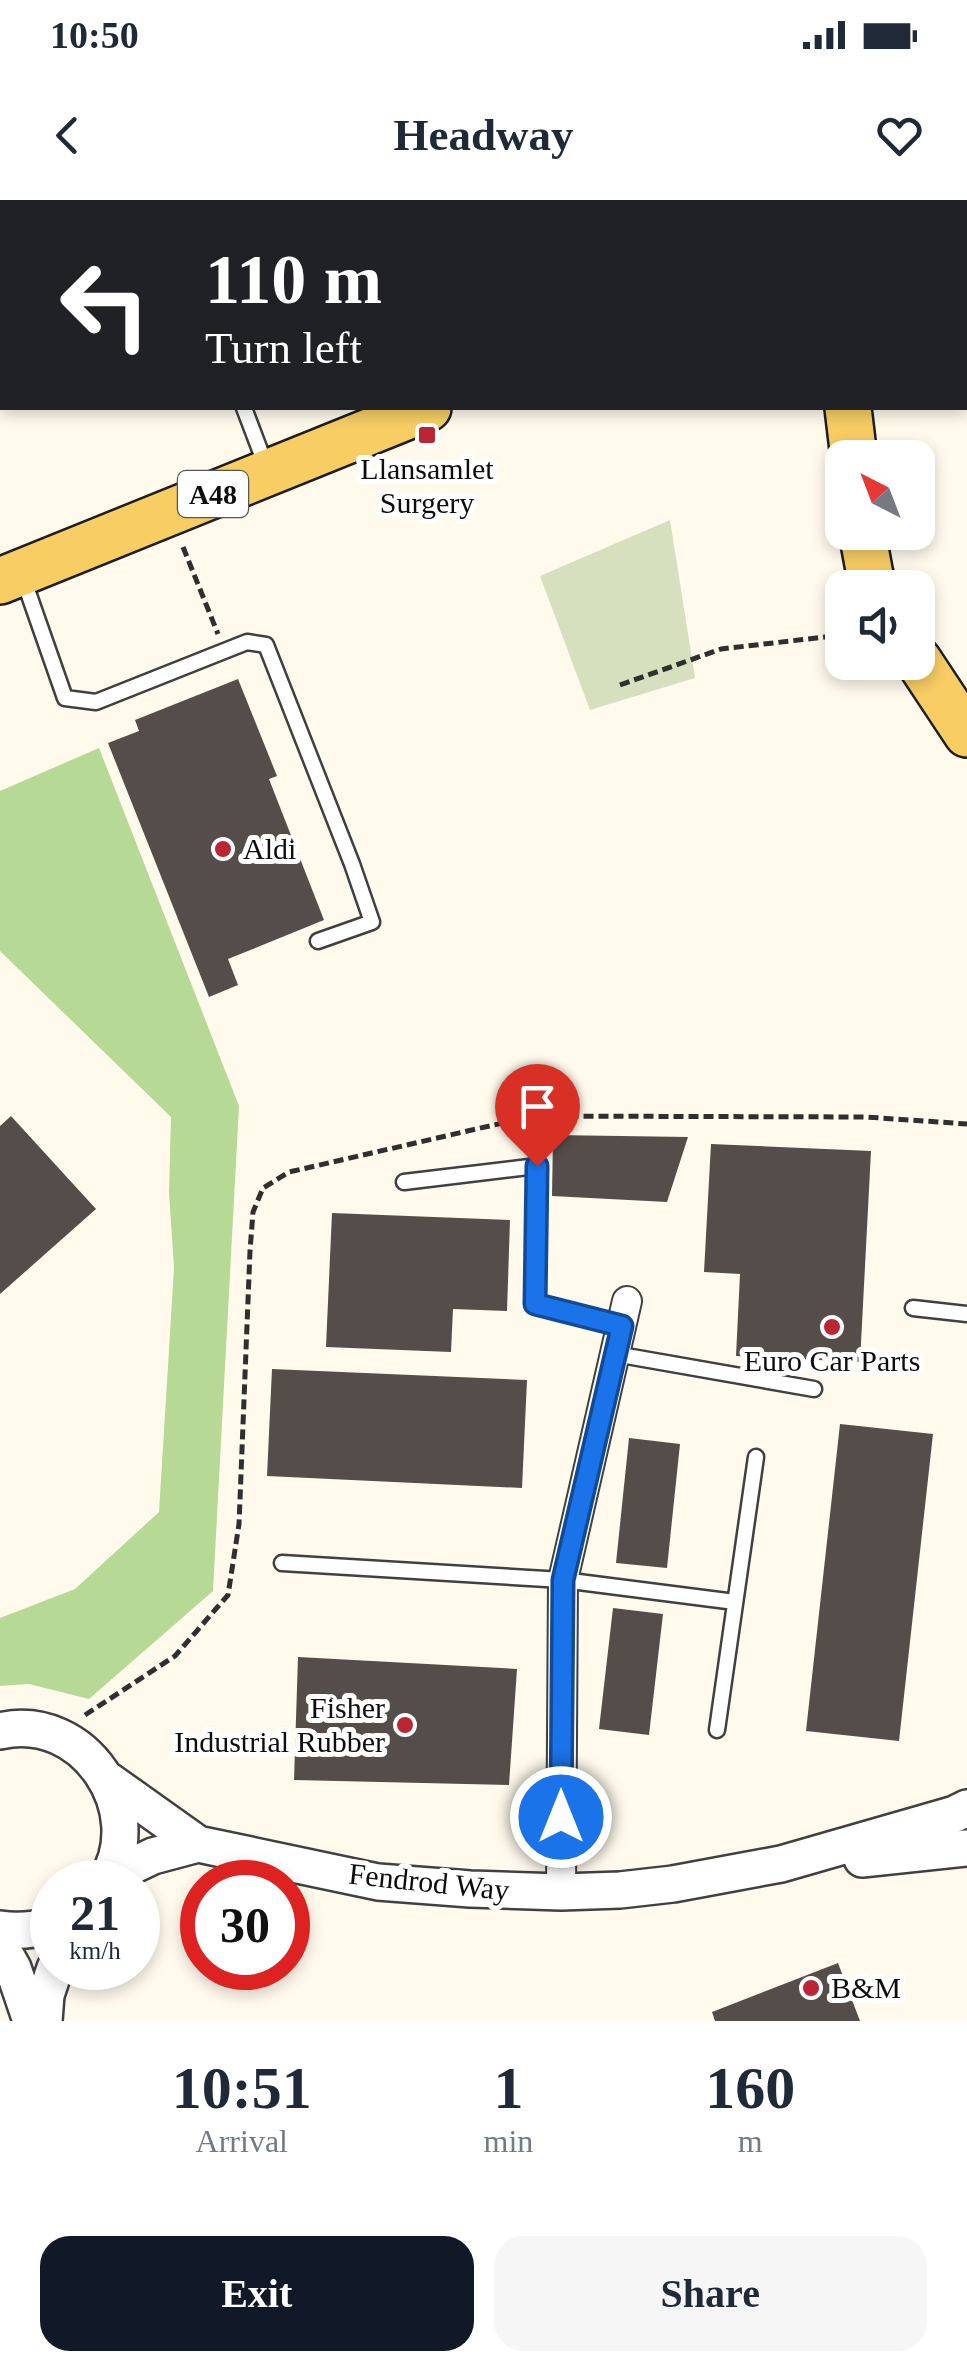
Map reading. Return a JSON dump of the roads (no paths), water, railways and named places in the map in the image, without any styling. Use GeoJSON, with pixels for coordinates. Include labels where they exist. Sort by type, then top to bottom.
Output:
{"type":"FeatureCollection","features":[{"type":"Feature","properties":{"kind":"main road","name":"A48"},"geometry":{"type":"LineString","coordinates":[[10,577],[423,410]]}},
{"type":"Feature","properties":{"kind":"main road"},"geometry":{"type":"LineString","coordinates":[[848,410],[852,440]]}},
{"type":"Feature","properties":{"kind":"main road"},"geometry":{"type":"LineString","coordinates":[[931,680],[967,734]]}},
{"type":"Feature","properties":{"kind":"street"},"geometry":{"type":"LineString","coordinates":[[561,1892],[563,1580],[624,1313]]}},
{"type":"Feature","properties":{"kind":"street","name":"Fendrod Way"},"geometry":{"type":"LineString","coordinates":[[0,1731],[33,1729],[55,1735],[85,1754],[108,1780],[198,1844],[378,1882],[470,1890],[561,1892],[673,1884],[781,1864],[967,1808]]}},
{"type":"Feature","properties":{"kind":"street"},"geometry":{"type":"LineString","coordinates":[[108,1780],[120,1828],[115,1860]]}},
{"type":"Feature","properties":{"kind":"street","name":"Fendrod Way"},"geometry":{"type":"LineString","coordinates":[[145,1860],[198,1844]]}},
{"type":"Feature","properties":{"kind":"street","name":"Fendrod Way"},"geometry":{"type":"LineString","coordinates":[[781,1864],[967,1848]]}},
{"type":"Feature","properties":{"kind":"street"},"geometry":{"type":"LineString","coordinates":[[0,1929],[30,1930]]}},
{"type":"Feature","properties":{"kind":"street"},"geometry":{"type":"LineString","coordinates":[[0,1945],[14,1968],[31,2021]]}},
{"type":"Feature","properties":{"kind":"street"},"geometry":{"type":"LineString","coordinates":[[44,2021],[48,1990]]}},
{"type":"Feature","properties":{"kind":"lane"},"geometry":{"type":"LineString","coordinates":[[245,410],[268,471]]}},
{"type":"Feature","properties":{"kind":"lane"},"geometry":{"type":"LineString","coordinates":[[10,577],[65,698],[96,702],[247,642],[266,645],[372,922],[318,941]]}},
{"type":"Feature","properties":{"kind":"lane"},"geometry":{"type":"LineString","coordinates":[[404,1182],[537,1166],[535,1304],[624,1313]]}},
{"type":"Feature","properties":{"kind":"lane"},"geometry":{"type":"LineString","coordinates":[[913,1308],[967,1314]]}},
{"type":"Feature","properties":{"kind":"lane"},"geometry":{"type":"LineString","coordinates":[[615,1354],[814,1390]]}},
{"type":"Feature","properties":{"kind":"lane"},"geometry":{"type":"LineString","coordinates":[[717,1730],[756,1457]]}},
{"type":"Feature","properties":{"kind":"lane"},"geometry":{"type":"LineString","coordinates":[[282,1563],[563,1580],[735,1602]]}},
{"type":"Feature","properties":{"kind":"place","name":"Llansamlet Surgery"},"geometry":{"type":"Point","coordinates":[427,435]}},
{"type":"Feature","properties":{"kind":"place","name":"Aldi"},"geometry":{"type":"Point","coordinates":[223,849]}},
{"type":"Feature","properties":{"kind":"place","name":"Euro Car Parts"},"geometry":{"type":"Point","coordinates":[832,1327]}},
{"type":"Feature","properties":{"kind":"place","name":"Fisher Industrial Rubber"},"geometry":{"type":"Point","coordinates":[405,1725]}},
{"type":"Feature","properties":{"kind":"place","name":"B&M"},"geometry":{"type":"Point","coordinates":[811,1988]}}]}
